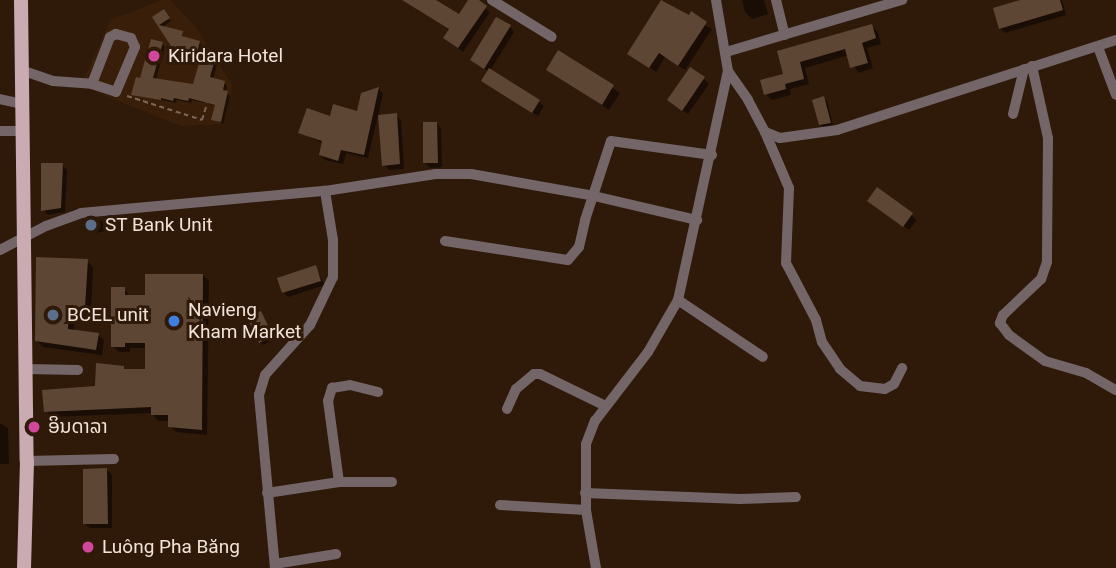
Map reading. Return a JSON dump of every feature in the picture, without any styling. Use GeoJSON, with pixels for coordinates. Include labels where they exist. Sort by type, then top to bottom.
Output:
{"type":"FeatureCollection","features":[{"type":"Feature","properties":{"kind":"main road"},"geometry":{"type":"LineString","coordinates":[[21,0],[27,461],[24,568]]}},
{"type":"Feature","properties":{"kind":"street"},"geometry":{"type":"LineString","coordinates":[[492,0],[552,37]]}},
{"type":"Feature","properties":{"kind":"street"},"geometry":{"type":"LineString","coordinates":[[596,568],[586,510],[586,444],[595,421],[648,352],[678,300],[712,155],[728,71],[716,0]]}},
{"type":"Feature","properties":{"kind":"street"},"geometry":{"type":"LineString","coordinates":[[776,0],[785,35]]}},
{"type":"Feature","properties":{"kind":"street"},"geometry":{"type":"LineString","coordinates":[[726,52],[902,0]]}},
{"type":"Feature","properties":{"kind":"street"},"geometry":{"type":"LineString","coordinates":[[21,70],[53,81],[92,84],[116,92],[135,47],[131,38],[116,34],[110,37],[92,84]]}},
{"type":"Feature","properties":{"kind":"street"},"geometry":{"type":"LineString","coordinates":[[765,132],[780,138],[838,130],[1116,40]]}},
{"type":"Feature","properties":{"kind":"street"},"geometry":{"type":"LineString","coordinates":[[1098,47],[1116,95]]}},
{"type":"Feature","properties":{"kind":"street"},"geometry":{"type":"LineString","coordinates":[[1013,114],[1028,67]]}},
{"type":"Feature","properties":{"kind":"street"},"geometry":{"type":"LineString","coordinates":[[1028,67],[1048,138],[1047,262],[1041,279],[1003,316],[1000,323],[1009,335],[1045,361],[1086,373],[1116,390]]}},
{"type":"Feature","properties":{"kind":"street"},"geometry":{"type":"LineString","coordinates":[[728,71],[765,132],[789,188],[786,263],[816,320],[822,342],[840,369],[860,386],[885,389],[894,384],[902,368]]}},
{"type":"Feature","properties":{"kind":"street"},"geometry":{"type":"LineString","coordinates":[[0,99],[21,104]]}},
{"type":"Feature","properties":{"kind":"street"},"geometry":{"type":"LineString","coordinates":[[0,131],[21,131]]}},
{"type":"Feature","properties":{"kind":"street"},"geometry":{"type":"LineString","coordinates":[[445,241],[568,260],[579,247],[584,220],[611,141],[712,155]]}},
{"type":"Feature","properties":{"kind":"street"},"geometry":{"type":"LineString","coordinates":[[0,250],[46,226],[81,213],[325,191],[436,174],[471,174],[594,196],[697,219]]}},
{"type":"Feature","properties":{"kind":"street"},"geometry":{"type":"LineString","coordinates":[[325,191],[333,240],[333,277],[310,326],[290,350],[270,367],[260,387],[275,566],[336,554]]}},
{"type":"Feature","properties":{"kind":"street"},"geometry":{"type":"LineString","coordinates":[[678,300],[763,356]]}},
{"type":"Feature","properties":{"kind":"street"},"geometry":{"type":"LineString","coordinates":[[26,369],[78,370]]}},
{"type":"Feature","properties":{"kind":"street"},"geometry":{"type":"LineString","coordinates":[[507,409],[516,389],[534,374],[540,374],[606,406]]}},
{"type":"Feature","properties":{"kind":"street"},"geometry":{"type":"LineString","coordinates":[[339,482],[328,401],[332,388],[350,385],[378,393]]}},
{"type":"Feature","properties":{"kind":"street"},"geometry":{"type":"LineString","coordinates":[[27,461],[114,459]]}},
{"type":"Feature","properties":{"kind":"street"},"geometry":{"type":"LineString","coordinates":[[267,493],[339,482],[392,482]]}},
{"type":"Feature","properties":{"kind":"street"},"geometry":{"type":"LineString","coordinates":[[585,493],[796,497]]}},
{"type":"Feature","properties":{"kind":"street"},"geometry":{"type":"LineString","coordinates":[[500,505],[586,510]]}},
{"type":"Feature","properties":{"kind":"path"},"geometry":{"type":"LineString","coordinates":[[116,92],[202,120],[207,104]]}},
{"type":"Feature","properties":{"kind":"shaded area","name":"Kiridara Hotel"},"geometry":{"type":"Polygon","coordinates":[[[162,0],[170,0],[195,26],[233,86],[222,124],[181,126],[81,86],[110,20],[162,0]]]}},
{"type":"Feature","properties":{"kind":"building"},"geometry":{"type":"Polygon","coordinates":[[[402,0],[436,0],[459,14],[468,0],[479,0],[487,6],[458,48],[443,38],[449,29],[402,0]]]}},
{"type":"Feature","properties":{"kind":"building"},"geometry":{"type":"Polygon","coordinates":[[[661,0],[689,15],[691,11],[707,22],[678,66],[659,53],[649,68],[627,54],[661,0]]]}},
{"type":"Feature","properties":{"kind":"building"},"geometry":{"type":"Polygon","coordinates":[[[1020,0],[1060,0],[1063,10],[999,29],[993,8],[1020,0]]]}},
{"type":"Feature","properties":{"kind":"building"},"geometry":{"type":"Polygon","coordinates":[[[164,9],[170,18],[159,25],[183,31],[182,36],[200,41],[196,58],[182,55],[184,49],[171,46],[152,17],[164,9]]]}},
{"type":"Feature","properties":{"kind":"building"},"geometry":{"type":"Polygon","coordinates":[[[496,17],[511,25],[484,69],[470,60],[496,17]]]}},
{"type":"Feature","properties":{"kind":"building"},"geometry":{"type":"Polygon","coordinates":[[[872,24],[876,38],[862,43],[868,63],[850,68],[845,49],[800,62],[804,79],[785,84],[786,89],[764,95],[760,80],[783,74],[777,51],[872,24]]]}},
{"type":"Feature","properties":{"kind":"building"},"geometry":{"type":"Polygon","coordinates":[[[151,39],[163,42],[153,78],[193,84],[201,56],[215,59],[210,77],[225,81],[223,90],[228,91],[221,122],[211,120],[215,105],[189,98],[188,101],[174,98],[173,101],[131,95],[136,77],[140,78],[151,39]]]}},
{"type":"Feature","properties":{"kind":"building"},"geometry":{"type":"Polygon","coordinates":[[[558,50],[614,85],[602,105],[546,70],[558,50]]]}},
{"type":"Feature","properties":{"kind":"building"},"geometry":{"type":"Polygon","coordinates":[[[690,67],[705,77],[682,111],[667,100],[690,67]]]}},
{"type":"Feature","properties":{"kind":"building"},"geometry":{"type":"Polygon","coordinates":[[[489,68],[540,100],[532,113],[481,81],[489,68]]]}},
{"type":"Feature","properties":{"kind":"building"},"geometry":{"type":"Polygon","coordinates":[[[379,87],[364,155],[341,150],[338,161],[319,155],[322,141],[298,133],[307,108],[330,116],[333,104],[357,111],[361,93],[379,87]]]}},
{"type":"Feature","properties":{"kind":"building"},"geometry":{"type":"Polygon","coordinates":[[[824,96],[831,123],[819,125],[812,100],[824,96]]]}},
{"type":"Feature","properties":{"kind":"building"},"geometry":{"type":"Polygon","coordinates":[[[397,113],[400,164],[382,166],[378,115],[397,113]]]}},
{"type":"Feature","properties":{"kind":"building"},"geometry":{"type":"Polygon","coordinates":[[[423,122],[437,122],[438,163],[423,163],[423,122]]]}},
{"type":"Feature","properties":{"kind":"building"},"geometry":{"type":"Polygon","coordinates":[[[41,163],[63,163],[61,208],[41,211],[41,163]]]}},
{"type":"Feature","properties":{"kind":"building"},"geometry":{"type":"Polygon","coordinates":[[[877,187],[913,213],[903,227],[867,201],[877,187]]]}},
{"type":"Feature","properties":{"kind":"building"},"geometry":{"type":"Polygon","coordinates":[[[36,257],[88,259],[85,308],[69,307],[68,329],[99,333],[96,350],[35,341],[36,257]]]}},
{"type":"Feature","properties":{"kind":"building"},"geometry":{"type":"Polygon","coordinates":[[[316,265],[321,281],[282,293],[277,278],[316,265]]]}},
{"type":"Feature","properties":{"kind":"building"},"geometry":{"type":"Polygon","coordinates":[[[145,274],[203,274],[202,430],[168,427],[168,415],[151,415],[151,407],[44,412],[42,390],[95,386],[96,363],[124,366],[124,369],[145,369],[145,343],[125,343],[125,347],[111,347],[111,287],[125,287],[125,295],[145,295],[145,274]]]}},
{"type":"Feature","properties":{"kind":"building"},"geometry":{"type":"Polygon","coordinates":[[[261,311],[273,336],[259,343],[247,317],[261,311]]]}},
{"type":"Feature","properties":{"kind":"building"},"geometry":{"type":"Polygon","coordinates":[[[107,468],[108,524],[83,524],[83,469],[107,468]]]}},
{"type":"Feature","properties":{"kind":"place","name":"Kiridara Hotel"},"geometry":{"type":"Point","coordinates":[154,56]}},
{"type":"Feature","properties":{"kind":"place","name":"ST Bank Unit"},"geometry":{"type":"Point","coordinates":[91,225]}},
{"type":"Feature","properties":{"kind":"place","name":"BCEL unit"},"geometry":{"type":"Point","coordinates":[53,315]}},
{"type":"Feature","properties":{"kind":"place","name":"Navieng Kham Market"},"geometry":{"type":"Point","coordinates":[174,321]}},
{"type":"Feature","properties":{"kind":"place","name":"ອິນດາລາ"},"geometry":{"type":"Point","coordinates":[34,427]}},
{"type":"Feature","properties":{"kind":"place","name":"Luông Pha Băng"},"geometry":{"type":"Point","coordinates":[88,547]}}]}
